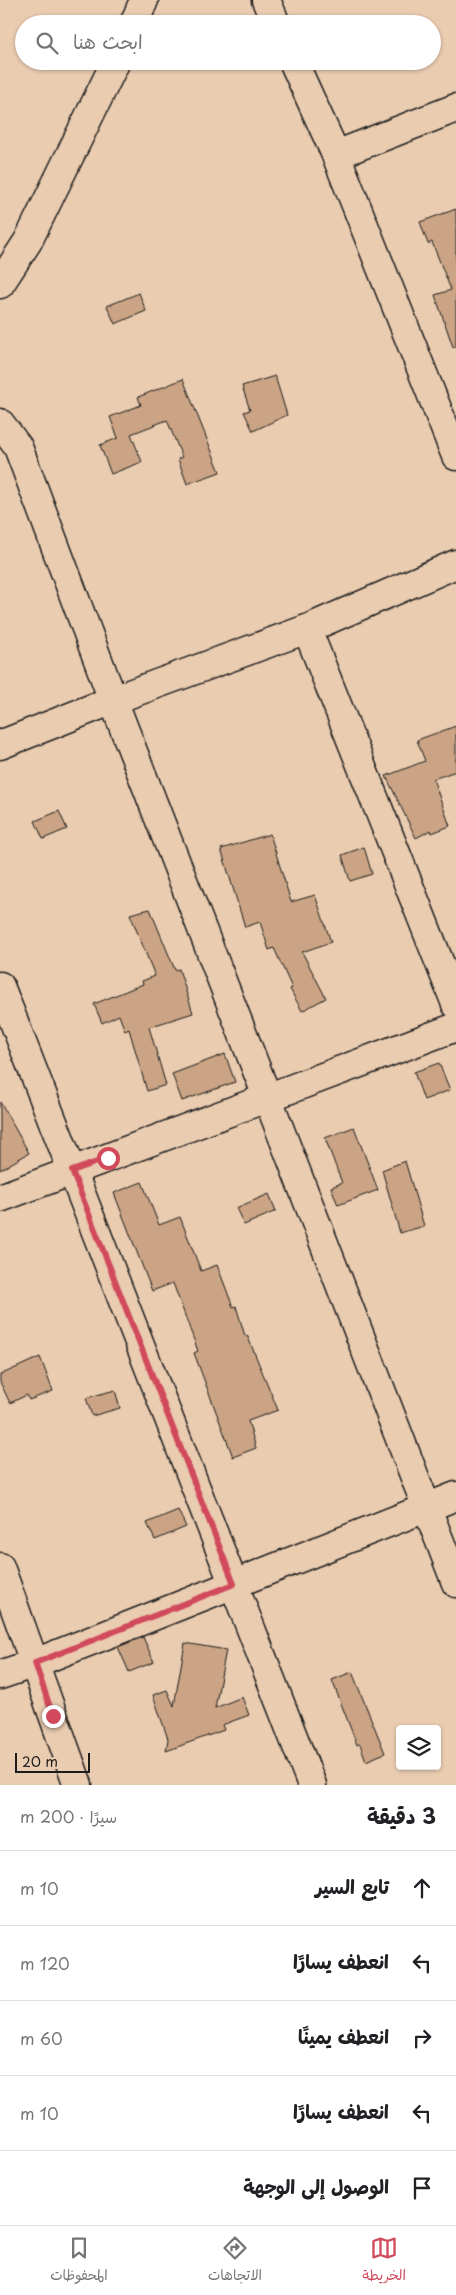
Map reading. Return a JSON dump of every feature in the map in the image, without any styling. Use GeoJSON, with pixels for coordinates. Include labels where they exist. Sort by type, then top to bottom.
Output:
{"type":"FeatureCollection","features":[{"type":"Feature","properties":{"kind":"street"},"geometry":{"type":"LineString","coordinates":[[138,15],[144,0]]}},
{"type":"Feature","properties":{"kind":"street"},"geometry":{"type":"LineString","coordinates":[[266,0],[272,15]]}},
{"type":"Feature","properties":{"kind":"street"},"geometry":{"type":"LineString","coordinates":[[0,284],[28,241],[112,70]]}},
{"type":"Feature","properties":{"kind":"street"},"geometry":{"type":"LineString","coordinates":[[297,70],[336,155],[456,456]]}},
{"type":"Feature","properties":{"kind":"street"},"geometry":{"type":"LineString","coordinates":[[336,155],[456,108]]}},
{"type":"Feature","properties":{"kind":"street"},"geometry":{"type":"LineString","coordinates":[[0,423],[18,447],[113,700],[456,1584]]}},
{"type":"Feature","properties":{"kind":"street"},"geometry":{"type":"LineString","coordinates":[[0,745],[113,700],[307,629],[456,564]]}},
{"type":"Feature","properties":{"kind":"street"},"geometry":{"type":"LineString","coordinates":[[307,629],[456,1004]]}},
{"type":"Feature","properties":{"kind":"street"},"geometry":{"type":"LineString","coordinates":[[0,986],[312,1785]]}},
{"type":"Feature","properties":{"kind":"street"},"geometry":{"type":"LineString","coordinates":[[0,1198],[456,1027]]}},
{"type":"Feature","properties":{"kind":"street"},"geometry":{"type":"LineString","coordinates":[[0,1675],[35,1663],[456,1496]]}},
{"type":"Feature","properties":{"kind":"street"},"geometry":{"type":"LineString","coordinates":[[0,1567],[78,1785]]}},
{"type":"Feature","properties":{"kind":"building"},"geometry":{"type":"Polygon","coordinates":[[[456,209],[456,347],[453,347],[435,295],[451,290],[432,242],[428,244],[420,222],[456,209]]]}},
{"type":"Feature","properties":{"kind":"building"},"geometry":{"type":"Polygon","coordinates":[[[139,293],[146,311],[115,324],[107,306],[139,293]]]}},
{"type":"Feature","properties":{"kind":"building"},"geometry":{"type":"Polygon","coordinates":[[[275,376],[287,415],[253,431],[244,412],[250,410],[242,386],[275,376]]]}},
{"type":"Feature","properties":{"kind":"building"},"geometry":{"type":"Polygon","coordinates":[[[183,379],[220,472],[187,484],[178,459],[182,457],[167,420],[131,434],[142,462],[111,474],[100,445],[118,438],[110,417],[141,405],[138,397],[183,379]]]}},
{"type":"Feature","properties":{"kind":"building"},"geometry":{"type":"Polygon","coordinates":[[[456,726],[456,771],[433,779],[450,826],[432,833],[431,830],[416,838],[386,776],[425,761],[417,740],[456,726]]]}},
{"type":"Feature","properties":{"kind":"building"},"geometry":{"type":"Polygon","coordinates":[[[59,811],[67,829],[43,839],[35,821],[59,811]]]}},
{"type":"Feature","properties":{"kind":"building"},"geometry":{"type":"Polygon","coordinates":[[[270,834],[291,902],[315,895],[331,942],[302,952],[326,998],[302,1011],[290,989],[292,988],[274,948],[269,950],[260,922],[245,927],[221,849],[270,834]]]}},
{"type":"Feature","properties":{"kind":"building"},"geometry":{"type":"Polygon","coordinates":[[[364,847],[372,874],[350,881],[342,855],[364,847]]]}},
{"type":"Feature","properties":{"kind":"building"},"geometry":{"type":"Polygon","coordinates":[[[150,909],[175,970],[179,969],[193,1013],[149,1027],[166,1085],[147,1091],[129,1029],[125,1031],[119,1015],[102,1023],[94,1004],[143,984],[142,981],[155,976],[130,914],[150,909]]]}},
{"type":"Feature","properties":{"kind":"building"},"geometry":{"type":"Polygon","coordinates":[[[225,1054],[235,1082],[182,1101],[172,1074],[225,1054]]]}},
{"type":"Feature","properties":{"kind":"building"},"geometry":{"type":"Polygon","coordinates":[[[439,1063],[450,1090],[424,1100],[414,1072],[439,1063]]]}},
{"type":"Feature","properties":{"kind":"building"},"geometry":{"type":"Polygon","coordinates":[[[0,1102],[29,1153],[0,1170],[0,1102]]]}},
{"type":"Feature","properties":{"kind":"building"},"geometry":{"type":"Polygon","coordinates":[[[354,1127],[378,1190],[338,1205],[331,1187],[342,1183],[325,1138],[354,1127]]]}},
{"type":"Feature","properties":{"kind":"building"},"geometry":{"type":"Polygon","coordinates":[[[405,1161],[424,1226],[400,1233],[382,1170],[405,1161]]]}},
{"type":"Feature","properties":{"kind":"building"},"geometry":{"type":"Polygon","coordinates":[[[142,1182],[159,1225],[180,1217],[201,1271],[217,1265],[233,1307],[236,1306],[245,1336],[247,1335],[278,1410],[248,1421],[256,1448],[233,1457],[194,1353],[198,1351],[173,1283],[152,1291],[114,1193],[142,1182]]]}},
{"type":"Feature","properties":{"kind":"building"},"geometry":{"type":"Polygon","coordinates":[[[269,1194],[276,1211],[244,1225],[236,1208],[269,1194]]]}},
{"type":"Feature","properties":{"kind":"building"},"geometry":{"type":"Polygon","coordinates":[[[40,1357],[53,1391],[29,1400],[27,1395],[10,1403],[0,1382],[0,1375],[40,1357]]]}},
{"type":"Feature","properties":{"kind":"building"},"geometry":{"type":"Polygon","coordinates":[[[115,1390],[120,1408],[92,1416],[86,1398],[115,1390]]]}},
{"type":"Feature","properties":{"kind":"building"},"geometry":{"type":"Polygon","coordinates":[[[178,1510],[186,1527],[155,1540],[147,1523],[178,1510]]]}},
{"type":"Feature","properties":{"kind":"building"},"geometry":{"type":"Polygon","coordinates":[[[143,1637],[154,1662],[129,1672],[118,1647],[143,1637]]]}},
{"type":"Feature","properties":{"kind":"building"},"geometry":{"type":"Polygon","coordinates":[[[185,1643],[226,1650],[215,1708],[242,1697],[249,1715],[222,1725],[224,1730],[166,1751],[168,1739],[153,1695],[167,1690],[174,1706],[185,1643]]]}},
{"type":"Feature","properties":{"kind":"building"},"geometry":{"type":"Polygon","coordinates":[[[352,1672],[385,1753],[366,1761],[360,1744],[357,1745],[332,1680],[352,1672]]]}},
{"type":"Feature","properties":{"kind":"route"},"geometry":{"type":"LineString","coordinates":[[53,1716],[35,1663],[234,1584],[72,1171],[108,1158]]}}]}
